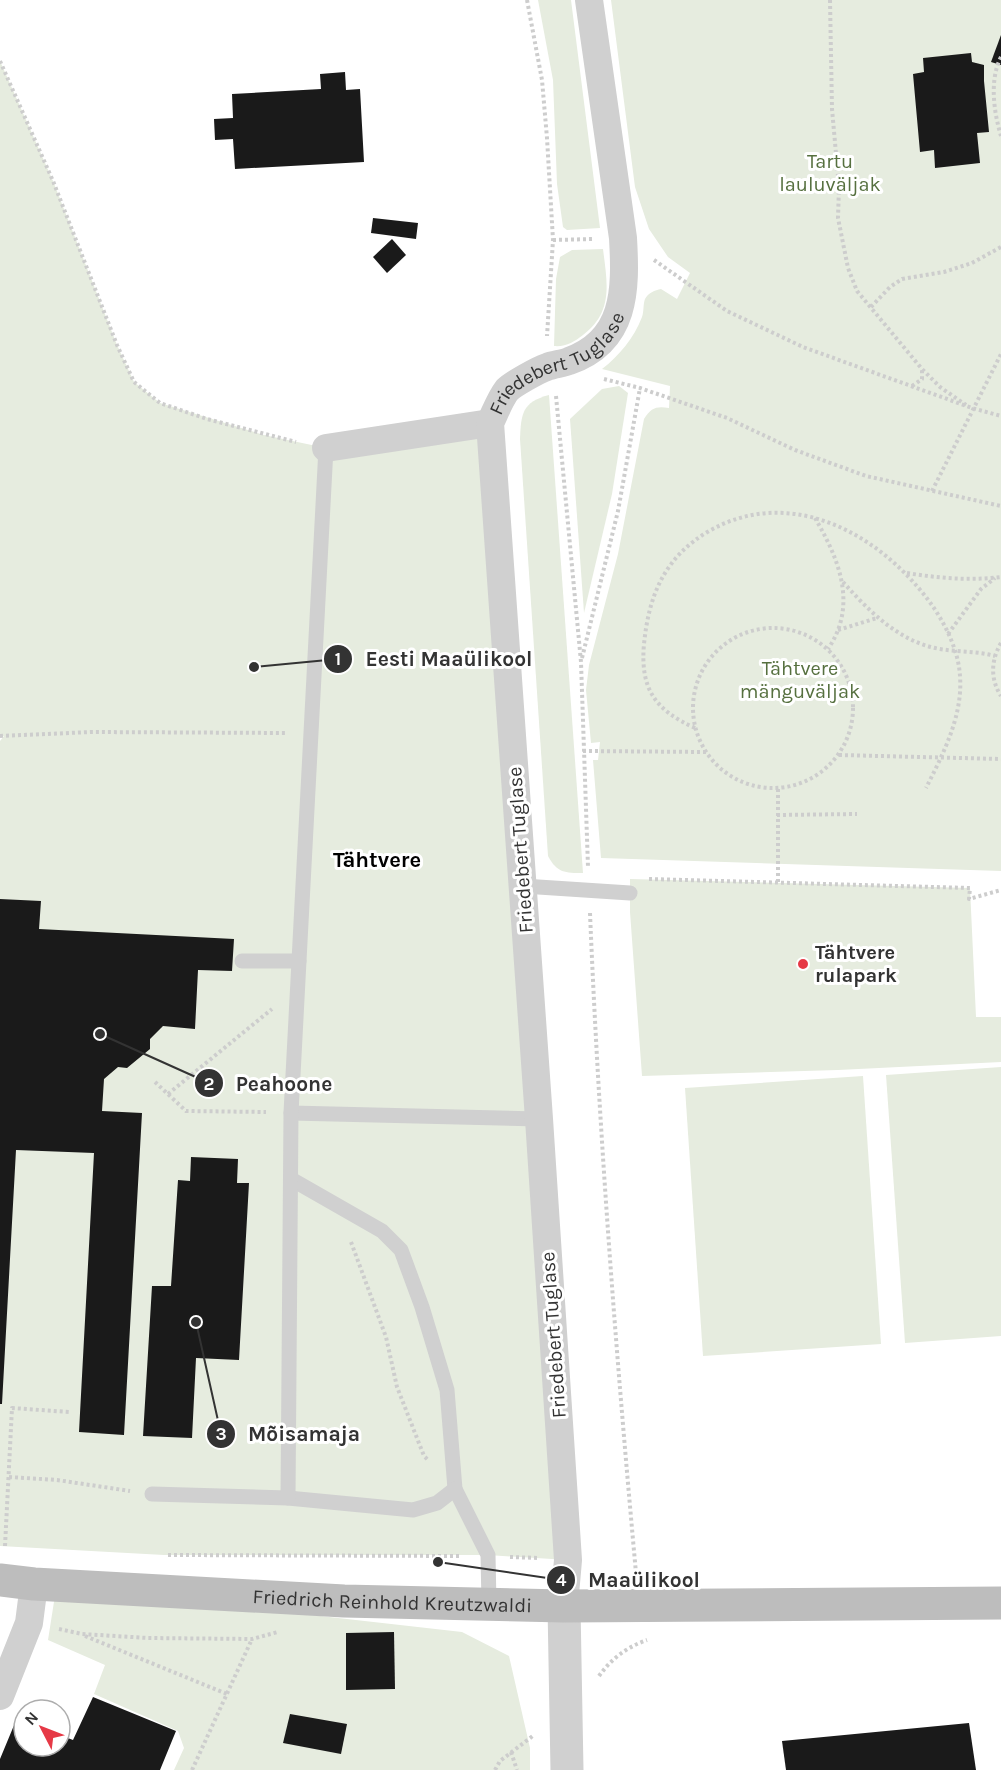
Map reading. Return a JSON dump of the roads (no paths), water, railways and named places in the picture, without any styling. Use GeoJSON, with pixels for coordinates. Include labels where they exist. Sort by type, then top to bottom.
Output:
{"type":"FeatureCollection","features":[{"type":"Feature","properties":{"kind":"main road","name":"Friedrich Reinhold Kreutzwaldi"},"geometry":{"type":"LineString","coordinates":[[0,1580],[34,1584],[344,1601],[564,1606],[1001,1603]]}},
{"type":"Feature","properties":{"kind":"street","name":"Friedebert Tuglase"},"geometry":{"type":"LineString","coordinates":[[567,1770],[564,1606],[568,1560],[490,423],[507,390],[545,367],[570,361],[590,351],[608,336],[621,309],[625,274],[623,238],[589,0]]}},
{"type":"Feature","properties":{"kind":"street"},"geometry":{"type":"LineString","coordinates":[[326,448],[490,423]]}},
{"type":"Feature","properties":{"kind":"street"},"geometry":{"type":"LineString","coordinates":[[0,1696],[28,1623],[34,1584]]}},
{"type":"Feature","properties":{"kind":"lane"},"geometry":{"type":"LineString","coordinates":[[288,1498],[291,1113],[326,448]]}},
{"type":"Feature","properties":{"kind":"lane"},"geometry":{"type":"LineString","coordinates":[[523,886],[630,893]]}},
{"type":"Feature","properties":{"kind":"lane"},"geometry":{"type":"LineString","coordinates":[[242,961],[299,961]]}},
{"type":"Feature","properties":{"kind":"lane"},"geometry":{"type":"LineString","coordinates":[[291,1113],[539,1119]]}},
{"type":"Feature","properties":{"kind":"lane"},"geometry":{"type":"LineString","coordinates":[[291,1179],[382,1231],[401,1250],[422,1307],[447,1390],[455,1489],[488,1556],[489,1604]]}},
{"type":"Feature","properties":{"kind":"lane"},"geometry":{"type":"LineString","coordinates":[[152,1494],[288,1498],[413,1510],[436,1503],[455,1489]]}},
{"type":"Feature","properties":{"kind":"place","name":"Eesti Maaülikool"},"geometry":{"type":"Point","coordinates":[254,667]}},
{"type":"Feature","properties":{"kind":"place","name":"Tähtvere rulapark"},"geometry":{"type":"Point","coordinates":[803,964]}},
{"type":"Feature","properties":{"kind":"place","name":"Peahoone"},"geometry":{"type":"Point","coordinates":[100,1034]}},
{"type":"Feature","properties":{"kind":"place","name":"Mõisamaja"},"geometry":{"type":"Point","coordinates":[196,1322]}},
{"type":"Feature","properties":{"kind":"place","name":"Maaülikool"},"geometry":{"type":"Point","coordinates":[438,1562]}},
{"type":"Feature","properties":{"kind":"district","name":"Tähtvere"},"geometry":{"type":"Point","coordinates":[377,859]}},
{"type":"Feature","properties":{"kind":"park label","name":"Tartu lauluväljak"},"geometry":{"type":"Point","coordinates":[830,172]}},
{"type":"Feature","properties":{"kind":"park label","name":"Tähtvere mänguväljak"},"geometry":{"type":"Point","coordinates":[800,680]}}]}
